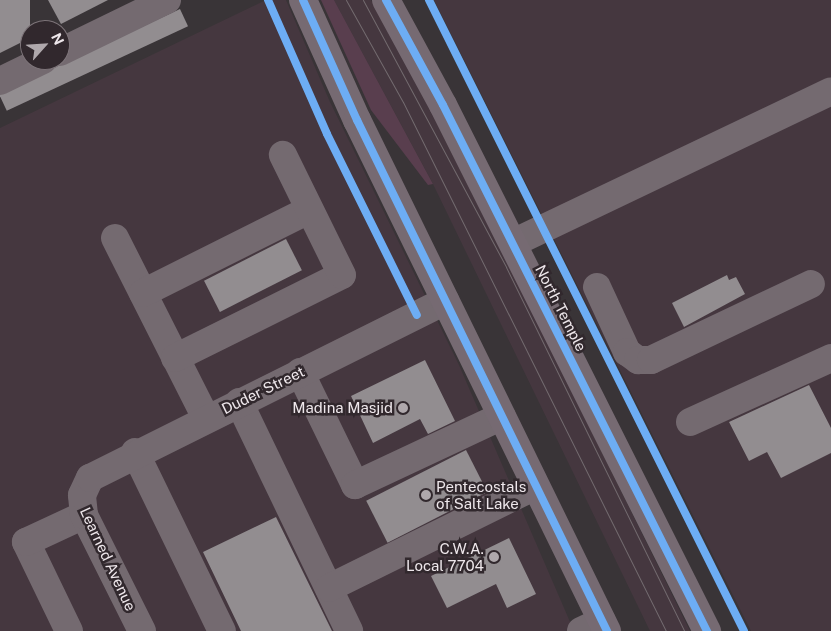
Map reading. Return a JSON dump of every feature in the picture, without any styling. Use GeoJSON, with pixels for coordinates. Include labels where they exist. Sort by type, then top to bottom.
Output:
{"type":"FeatureCollection","features":[{"type":"Feature","properties":{"kind":"main road"},"geometry":{"type":"LineString","coordinates":[[303,0],[445,301],[536,486],[597,628]]}},
{"type":"Feature","properties":{"kind":"main road","name":"North Temple"},"geometry":{"type":"LineString","coordinates":[[386,0],[514,243],[707,631]]}},
{"type":"Feature","properties":{"kind":"street"},"geometry":{"type":"LineString","coordinates":[[70,47],[168,0]]}},
{"type":"Feature","properties":{"kind":"street"},"geometry":{"type":"LineString","coordinates":[[0,81],[23,70]]}},
{"type":"Feature","properties":{"kind":"street"},"geometry":{"type":"LineString","coordinates":[[514,243],[831,91]]}},
{"type":"Feature","properties":{"kind":"street"},"geometry":{"type":"LineString","coordinates":[[175,358],[342,275],[283,155]]}},
{"type":"Feature","properties":{"kind":"street"},"geometry":{"type":"LineString","coordinates":[[143,293],[309,210]]}},
{"type":"Feature","properties":{"kind":"street"},"geometry":{"type":"LineString","coordinates":[[115,238],[206,418]]}},
{"type":"Feature","properties":{"kind":"street"},"geometry":{"type":"LineString","coordinates":[[597,287],[627,352],[638,360],[651,360],[811,284]]}},
{"type":"Feature","properties":{"kind":"street","name":"Duder Street"},"geometry":{"type":"LineString","coordinates":[[85,486],[98,472],[135,452],[445,301]]}},
{"type":"Feature","properties":{"kind":"street"},"geometry":{"type":"LineString","coordinates":[[690,422],[831,358]]}},
{"type":"Feature","properties":{"kind":"street"},"geometry":{"type":"LineString","coordinates":[[300,372],[355,485],[502,416]]}},
{"type":"Feature","properties":{"kind":"street"},"geometry":{"type":"LineString","coordinates":[[239,402],[349,631]]}},
{"type":"Feature","properties":{"kind":"street"},"geometry":{"type":"LineString","coordinates":[[135,452],[222,631]]}},
{"type":"Feature","properties":{"kind":"street","name":"Learned Avenue"},"geometry":{"type":"LineString","coordinates":[[85,486],[84,515],[142,631]]}},
{"type":"Feature","properties":{"kind":"street"},"geometry":{"type":"LineString","coordinates":[[328,588],[536,486]]}},
{"type":"Feature","properties":{"kind":"street"},"geometry":{"type":"LineString","coordinates":[[69,631],[26,542],[84,515]]}},
{"type":"Feature","properties":{"kind":"shaded area"},"geometry":{"type":"Polygon","coordinates":[[[266,0],[286,0],[330,102],[459,365],[574,631],[0,631],[0,128],[266,0]]]}},
{"type":"Feature","properties":{"kind":"shaded area"},"geometry":{"type":"Polygon","coordinates":[[[321,0],[334,0],[433,184],[428,185],[371,110],[321,0]]]}},
{"type":"Feature","properties":{"kind":"shaded area"},"geometry":{"type":"Polygon","coordinates":[[[334,0],[371,0],[448,140],[690,631],[650,631],[431,180],[334,0]]]}},
{"type":"Feature","properties":{"kind":"shaded area"},"geometry":{"type":"Polygon","coordinates":[[[434,0],[831,0],[831,631],[751,631],[434,0]]]}},
{"type":"Feature","properties":{"kind":"building"},"geometry":{"type":"Polygon","coordinates":[[[0,0],[30,0],[30,20],[20,20],[20,43],[0,53],[0,0]]]}},
{"type":"Feature","properties":{"kind":"building"},"geometry":{"type":"Polygon","coordinates":[[[48,0],[108,0],[69,20],[59,20],[48,0]]]}},
{"type":"Feature","properties":{"kind":"building"},"geometry":{"type":"Polygon","coordinates":[[[180,9],[188,26],[7,111],[0,96],[0,93],[49,70],[70,70],[70,60],[180,9]]]}},
{"type":"Feature","properties":{"kind":"building"},"geometry":{"type":"Polygon","coordinates":[[[286,239],[302,270],[220,312],[204,281],[286,239]]]}},
{"type":"Feature","properties":{"kind":"building"},"geometry":{"type":"Polygon","coordinates":[[[727,275],[729,280],[736,277],[745,294],[684,327],[672,303],[727,275]]]}},
{"type":"Feature","properties":{"kind":"building","name":"Madina Masjid"},"geometry":{"type":"Polygon","coordinates":[[[425,360],[455,421],[428,434],[420,419],[373,443],[351,396],[425,360]]]}},
{"type":"Feature","properties":{"kind":"building"},"geometry":{"type":"Polygon","coordinates":[[[809,385],[831,428],[831,453],[781,478],[767,452],[749,461],[729,422],[809,385]]]}},
{"type":"Feature","properties":{"kind":"building","name":"Pentecostals of Salt Lake"},"geometry":{"type":"Polygon","coordinates":[[[466,450],[487,492],[388,543],[366,501],[466,450]]]}},
{"type":"Feature","properties":{"kind":"building"},"geometry":{"type":"Polygon","coordinates":[[[276,517],[332,631],[241,631],[203,552],[276,517]]]}},
{"type":"Feature","properties":{"kind":"building","name":"C.W.A. Local 7704"},"geometry":{"type":"Polygon","coordinates":[[[509,538],[536,594],[507,608],[496,584],[447,608],[431,576],[509,538]]]}},
{"type":"Feature","properties":{"kind":"tram line"},"geometry":{"type":"LineString","coordinates":[[346,0],[403,102],[666,631]]}},
{"type":"Feature","properties":{"kind":"tram line"},"geometry":{"type":"LineString","coordinates":[[363,0],[506,267],[684,631]]}},
{"type":"Feature","properties":{"kind":"cycle path"},"geometry":{"type":"LineString","coordinates":[[268,0],[327,134],[417,315]]}},
{"type":"Feature","properties":{"kind":"cycle path"},"geometry":{"type":"LineString","coordinates":[[303,0],[357,120],[607,631]]}},
{"type":"Feature","properties":{"kind":"cycle path"},"geometry":{"type":"LineString","coordinates":[[386,0],[443,105],[707,631]]}},
{"type":"Feature","properties":{"kind":"cycle path"},"geometry":{"type":"LineString","coordinates":[[429,0],[744,631]]}},
{"type":"Feature","properties":{"kind":"place","name":"Madina Masjid"},"geometry":{"type":"Point","coordinates":[403,408]}},
{"type":"Feature","properties":{"kind":"place","name":"Pentecostals of Salt Lake"},"geometry":{"type":"Point","coordinates":[426,495]}},
{"type":"Feature","properties":{"kind":"place","name":"C.W.A. Local 7704"},"geometry":{"type":"Point","coordinates":[494,557]}}]}
